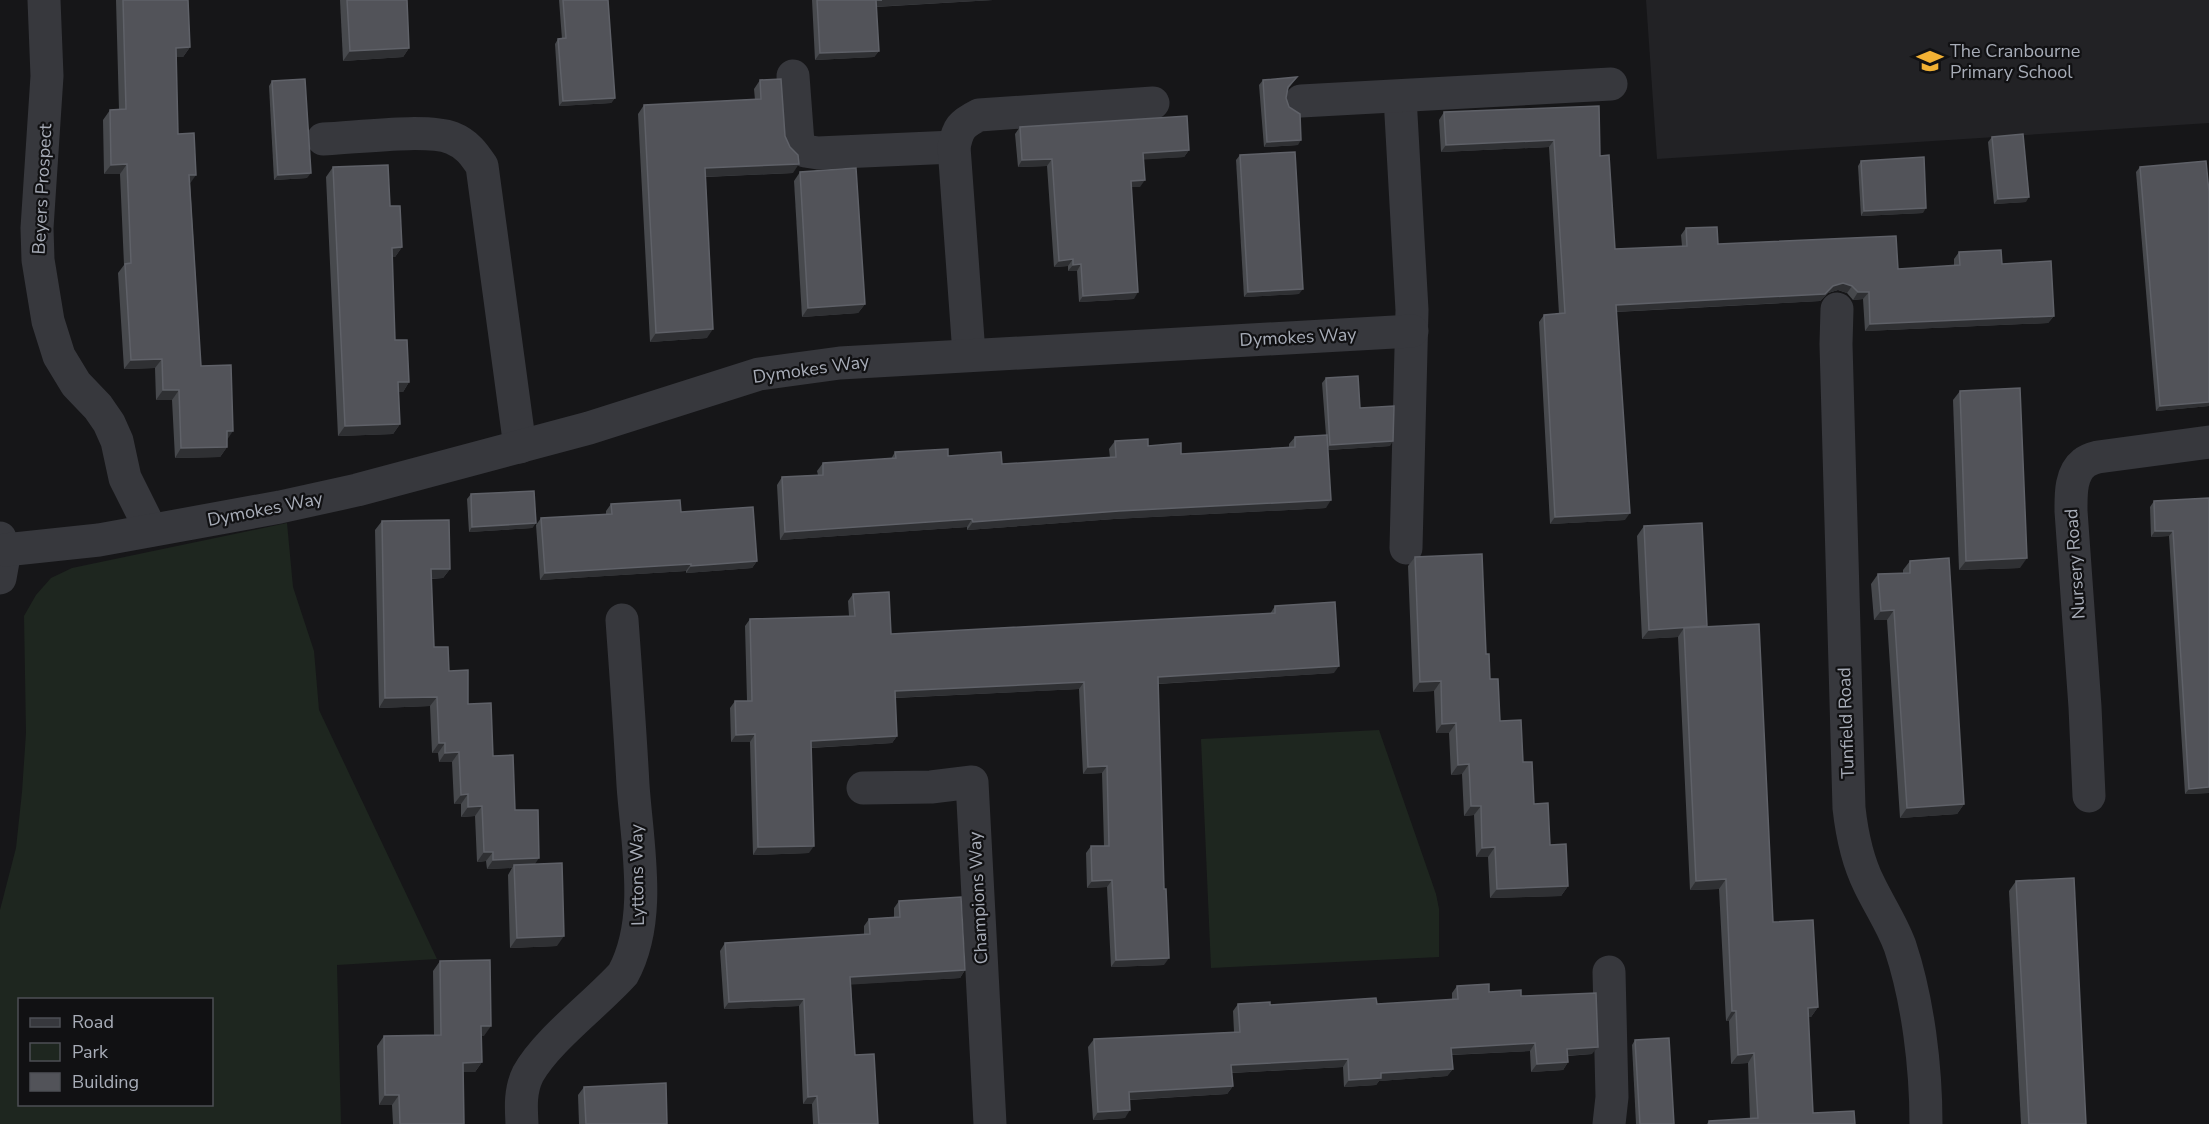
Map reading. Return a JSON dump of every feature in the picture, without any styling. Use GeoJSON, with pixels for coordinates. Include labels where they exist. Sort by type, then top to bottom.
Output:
{"type":"FeatureCollection","features":[{"type":"Feature","properties":{"kind":"street","name":"Beyers Prospect"},"geometry":{"type":"LineString","coordinates":[[44,0],[47,86],[37,228],[39,270],[48,321],[59,357],[76,384],[98,407],[109,423],[117,441],[125,478],[151,530]]}},
{"type":"Feature","properties":{"kind":"street"},"geometry":{"type":"LineString","coordinates":[[793,76],[798,143],[805,151],[818,153],[954,147]]}},
{"type":"Feature","properties":{"kind":"street"},"geometry":{"type":"LineString","coordinates":[[1301,101],[1611,84]]}},
{"type":"Feature","properties":{"kind":"street"},"geometry":{"type":"LineString","coordinates":[[1400,97],[1412,331],[1406,548]]}},
{"type":"Feature","properties":{"kind":"street"},"geometry":{"type":"LineString","coordinates":[[969,354],[954,147],[957,132],[965,122],[979,115],[1153,103]]}},
{"type":"Feature","properties":{"kind":"street"},"geometry":{"type":"LineString","coordinates":[[323,139],[440,135],[464,144],[474,153],[482,166],[520,447]]}},
{"type":"Feature","properties":{"kind":"street","name":"Tunfield Road"},"geometry":{"type":"LineString","coordinates":[[1837,309],[1836,356],[1849,808],[1852,832],[1863,870],[1899,945],[1909,980],[1926,1100],[1926,1124]]}},
{"type":"Feature","properties":{"kind":"street","name":"Dymokes Way"},"geometry":{"type":"LineString","coordinates":[[2,556],[280,507],[357,490],[635,415],[772,371],[840,363],[969,354],[1412,331]]}},
{"type":"Feature","properties":{"kind":"street","name":"Nursery Road"},"geometry":{"type":"LineString","coordinates":[[2089,796],[2071,512],[2071,490],[2076,474],[2084,463],[2098,457],[2209,442]]}},
{"type":"Feature","properties":{"kind":"street","name":"Lyttons Way"},"geometry":{"type":"LineString","coordinates":[[522,1124],[522,1091],[528,1075],[539,1058],[623,974],[632,958],[638,934],[640,888],[622,620]]}},
{"type":"Feature","properties":{"kind":"street","name":"Champions Way"},"geometry":{"type":"LineString","coordinates":[[863,788],[932,787],[972,782],[990,1124]]}},
{"type":"Feature","properties":{"kind":"street"},"geometry":{"type":"LineString","coordinates":[[1609,972],[1612,1097],[1609,1124]]}},
{"type":"Feature","properties":{"kind":"shaded area","name":"The Cranbourne Primary School"},"geometry":{"type":"Polygon","coordinates":[[[1646,0],[2209,0],[2209,123],[1657,159],[1646,0]]]}},
{"type":"Feature","properties":{"kind":"green space"},"geometry":{"type":"Polygon","coordinates":[[[287,523],[293,587],[314,651],[319,710],[437,959],[337,965],[341,1124],[0,1124],[0,910],[16,848],[22,792],[26,733],[24,616],[36,595],[51,578],[72,568],[287,523]]]}},
{"type":"Feature","properties":{"kind":"green space"},"geometry":{"type":"Polygon","coordinates":[[[1379,730],[1436,894],[1439,909],[1439,957],[1211,968],[1201,739],[1379,730]]]}},
{"type":"Feature","properties":{"kind":"building"},"geometry":{"type":"Polygon","coordinates":[[[123,0],[188,0],[190,47],[176,48],[178,134],[194,133],[196,175],[189,175],[201,366],[231,365],[233,431],[227,431],[227,447],[181,448],[179,390],[163,390],[162,359],[131,360],[125,264],[131,263],[127,164],[111,165],[110,110],[126,109],[123,0]]]}},
{"type":"Feature","properties":{"kind":"building"},"geometry":{"type":"Polygon","coordinates":[[[347,0],[407,0],[409,48],[350,51],[347,0]]]}},
{"type":"Feature","properties":{"kind":"building"},"geometry":{"type":"Polygon","coordinates":[[[563,0],[608,0],[615,98],[563,101],[558,39],[566,38],[563,0]]]}},
{"type":"Feature","properties":{"kind":"building"},"geometry":{"type":"Polygon","coordinates":[[[817,0],[876,0],[879,51],[820,53],[817,0]]]}},
{"type":"Feature","properties":{"kind":"building"},"geometry":{"type":"Polygon","coordinates":[[[1297,77],[1288,87],[1286,98],[1289,107],[1300,114],[1301,140],[1267,142],[1263,80],[1297,77]]]}},
{"type":"Feature","properties":{"kind":"building"},"geometry":{"type":"Polygon","coordinates":[[[305,79],[311,173],[278,175],[272,81],[305,79]]]}},
{"type":"Feature","properties":{"kind":"building"},"geometry":{"type":"Polygon","coordinates":[[[781,79],[785,136],[790,147],[798,155],[799,164],[705,168],[713,329],[656,333],[644,105],[761,99],[760,80],[781,79]]]}},
{"type":"Feature","properties":{"kind":"building"},"geometry":{"type":"Polygon","coordinates":[[[1599,106],[1600,156],[1609,155],[1615,249],[1687,246],[1686,228],[1717,227],[1718,244],[1896,236],[1898,269],[1960,265],[1959,252],[2001,250],[2002,264],[2051,261],[2054,316],[1870,324],[1869,292],[1858,292],[1852,286],[1843,283],[1833,286],[1825,294],[1616,305],[1630,513],[1555,517],[1544,315],[1565,313],[1554,140],[1446,145],[1444,112],[1599,106]]]}},
{"type":"Feature","properties":{"kind":"building"},"geometry":{"type":"Polygon","coordinates":[[[1187,116],[1189,150],[1143,153],[1145,180],[1131,181],[1138,292],[1083,296],[1081,264],[1073,265],[1073,259],[1059,261],[1052,159],[1022,160],[1020,127],[1187,116]]]}},
{"type":"Feature","properties":{"kind":"building"},"geometry":{"type":"Polygon","coordinates":[[[2023,134],[2029,197],[1998,199],[1992,137],[2023,134]]]}},
{"type":"Feature","properties":{"kind":"building"},"geometry":{"type":"Polygon","coordinates":[[[1295,152],[1303,289],[1248,292],[1240,155],[1295,152]]]}},
{"type":"Feature","properties":{"kind":"building"},"geometry":{"type":"Polygon","coordinates":[[[1924,157],[1926,208],[1864,211],[1861,161],[1924,157]]]}},
{"type":"Feature","properties":{"kind":"building"},"geometry":{"type":"Polygon","coordinates":[[[2206,161],[2209,192],[2209,402],[2160,406],[2140,167],[2206,161]]]}},
{"type":"Feature","properties":{"kind":"building"},"geometry":{"type":"Polygon","coordinates":[[[388,165],[390,206],[400,206],[402,247],[392,248],[395,340],[407,340],[409,382],[398,382],[400,424],[345,426],[333,167],[388,165]]]}},
{"type":"Feature","properties":{"kind":"building"},"geometry":{"type":"Polygon","coordinates":[[[856,168],[865,304],[808,308],[800,172],[856,168]]]}},
{"type":"Feature","properties":{"kind":"building"},"geometry":{"type":"Polygon","coordinates":[[[1358,376],[1360,408],[1394,406],[1393,441],[1330,445],[1326,378],[1358,376]]]}},
{"type":"Feature","properties":{"kind":"building"},"geometry":{"type":"Polygon","coordinates":[[[2020,388],[2027,558],[1966,561],[1960,391],[2020,388]]]}},
{"type":"Feature","properties":{"kind":"building"},"geometry":{"type":"Polygon","coordinates":[[[1327,435],[1331,500],[1119,511],[973,522],[972,519],[785,532],[782,477],[823,475],[823,463],[896,458],[895,452],[948,449],[948,456],[1001,452],[1002,464],[1116,457],[1115,441],[1148,439],[1148,446],[1181,443],[1181,454],[1295,447],[1295,437],[1327,435]]]}},
{"type":"Feature","properties":{"kind":"building"},"geometry":{"type":"Polygon","coordinates":[[[534,491],[536,523],[472,527],[471,494],[534,491]]]}},
{"type":"Feature","properties":{"kind":"building"},"geometry":{"type":"Polygon","coordinates":[[[2209,498],[2209,787],[2189,789],[2173,531],[2155,531],[2154,501],[2209,498]]]}},
{"type":"Feature","properties":{"kind":"building"},"geometry":{"type":"Polygon","coordinates":[[[680,500],[681,512],[753,507],[757,561],[545,573],[541,518],[612,514],[611,504],[680,500]]]}},
{"type":"Feature","properties":{"kind":"building"},"geometry":{"type":"Polygon","coordinates":[[[449,520],[450,569],[431,569],[434,647],[448,647],[449,671],[468,670],[468,704],[491,703],[493,756],[513,755],[515,810],[538,810],[539,858],[493,860],[493,852],[484,852],[482,806],[468,807],[468,794],[461,795],[459,752],[445,753],[445,743],[439,743],[437,697],[385,698],[382,521],[449,520]]]}},
{"type":"Feature","properties":{"kind":"building"},"geometry":{"type":"Polygon","coordinates":[[[1702,523],[1707,626],[1649,630],[1644,526],[1702,523]]]}},
{"type":"Feature","properties":{"kind":"building"},"geometry":{"type":"Polygon","coordinates":[[[1482,554],[1486,654],[1489,654],[1490,679],[1498,679],[1500,721],[1521,720],[1523,762],[1532,762],[1534,804],[1548,803],[1550,845],[1566,844],[1568,886],[1497,889],[1495,847],[1482,848],[1481,806],[1471,806],[1469,764],[1458,765],[1456,723],[1442,724],[1441,681],[1420,682],[1415,557],[1482,554]]]}},
{"type":"Feature","properties":{"kind":"building"},"geometry":{"type":"Polygon","coordinates":[[[1949,558],[1964,804],[1907,808],[1894,610],[1881,611],[1878,574],[1910,573],[1910,561],[1949,558]]]}},
{"type":"Feature","properties":{"kind":"building"},"geometry":{"type":"Polygon","coordinates":[[[889,592],[891,634],[1275,613],[1275,606],[1335,602],[1339,666],[1158,677],[1164,889],[1166,889],[1169,958],[1116,960],[1112,880],[1092,881],[1091,846],[1109,846],[1107,766],[1088,767],[1084,682],[895,691],[897,736],[811,741],[814,846],[758,847],[755,734],[736,735],[735,701],[752,701],[750,619],[855,616],[853,594],[889,592]]]}},
{"type":"Feature","properties":{"kind":"building"},"geometry":{"type":"Polygon","coordinates":[[[1759,624],[1773,922],[1813,920],[1818,1007],[1808,1008],[1813,1113],[1854,1111],[1855,1124],[1709,1124],[1709,1121],[1758,1118],[1754,1053],[1738,1055],[1736,1011],[1732,1011],[1726,879],[1696,881],[1684,628],[1759,624]]]}},
{"type":"Feature","properties":{"kind":"building"},"geometry":{"type":"Polygon","coordinates":[[[562,863],[564,936],[517,938],[514,865],[562,863]]]}},
{"type":"Feature","properties":{"kind":"building"},"geometry":{"type":"Polygon","coordinates":[[[2074,878],[2086,1124],[2029,1124],[2016,881],[2074,878]]]}},
{"type":"Feature","properties":{"kind":"building"},"geometry":{"type":"Polygon","coordinates":[[[961,897],[965,970],[850,977],[855,1055],[874,1054],[878,1124],[819,1124],[817,1096],[808,1097],[804,999],[729,1002],[725,943],[870,934],[869,919],[900,917],[899,901],[961,897]]]}},
{"type":"Feature","properties":{"kind":"building"},"geometry":{"type":"Polygon","coordinates":[[[490,960],[491,1026],[481,1026],[482,1062],[463,1063],[464,1124],[400,1124],[399,1095],[385,1095],[384,1036],[441,1035],[440,961],[490,960]]]}},
{"type":"Feature","properties":{"kind":"building"},"geometry":{"type":"Polygon","coordinates":[[[1489,984],[1489,992],[1521,990],[1521,996],[1596,993],[1598,1047],[1567,1049],[1568,1062],[1537,1064],[1535,1043],[1451,1048],[1453,1069],[1381,1073],[1381,1078],[1349,1080],[1348,1059],[1231,1065],[1233,1086],[1129,1092],[1130,1110],[1098,1112],[1094,1039],[1240,1032],[1238,1004],[1270,1002],[1270,1005],[1376,998],[1377,1004],[1458,999],[1457,986],[1489,984]]]}},
{"type":"Feature","properties":{"kind":"building"},"geometry":{"type":"Polygon","coordinates":[[[1669,1038],[1674,1124],[1640,1124],[1635,1040],[1669,1038]]]}},
{"type":"Feature","properties":{"kind":"building"},"geometry":{"type":"Polygon","coordinates":[[[666,1083],[667,1124],[586,1124],[584,1087],[666,1083]]]}},
{"type":"Feature","properties":{"kind":"place","name":"The Cranbourne Primary School"},"geometry":{"type":"Point","coordinates":[1930,61]}}]}
